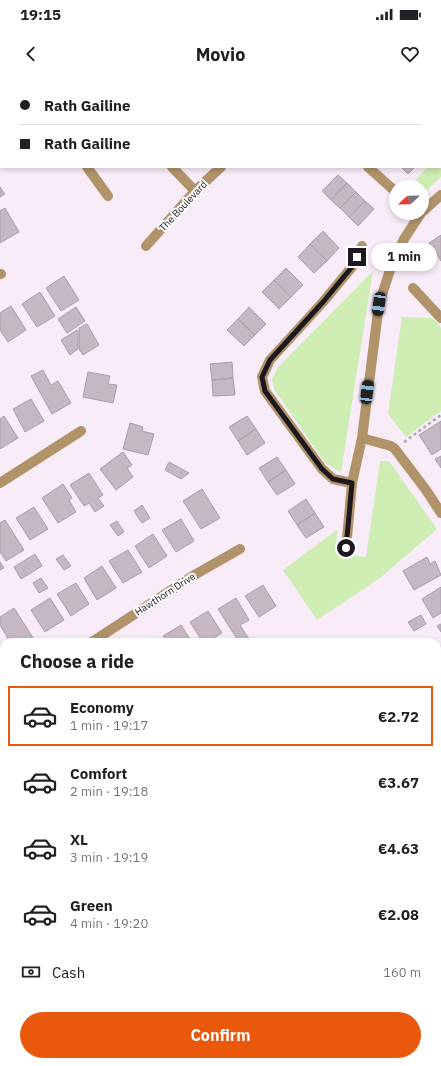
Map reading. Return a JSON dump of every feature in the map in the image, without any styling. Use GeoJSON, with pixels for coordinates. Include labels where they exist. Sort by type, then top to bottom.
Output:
{"type":"FeatureCollection","features":[{"type":"Feature","properties":{"kind":"street"},"geometry":{"type":"LineString","coordinates":[[88,168],[108,196]]}},
{"type":"Feature","properties":{"kind":"street"},"geometry":{"type":"LineString","coordinates":[[173,168],[195,191]]}},
{"type":"Feature","properties":{"kind":"street","name":"The Boulevard"},"geometry":{"type":"LineString","coordinates":[[146,246],[195,191],[220,168]]}},
{"type":"Feature","properties":{"kind":"street"},"geometry":{"type":"LineString","coordinates":[[369,168],[389,186]]}},
{"type":"Feature","properties":{"kind":"street"},"geometry":{"type":"LineString","coordinates":[[429,206],[441,195]]}},
{"type":"Feature","properties":{"kind":"street"},"geometry":{"type":"LineString","coordinates":[[346,548],[352,483],[362,438],[379,304],[392,264],[404,239],[416,220]]}},
{"type":"Feature","properties":{"kind":"street"},"geometry":{"type":"LineString","coordinates":[[352,483],[333,479],[322,469],[265,391],[262,377],[270,360],[323,302],[352,267],[362,246]]}},
{"type":"Feature","properties":{"kind":"street"},"geometry":{"type":"LineString","coordinates":[[413,288],[441,318]]}},
{"type":"Feature","properties":{"kind":"street"},"geometry":{"type":"LineString","coordinates":[[0,483],[81,431]]}},
{"type":"Feature","properties":{"kind":"street"},"geometry":{"type":"LineString","coordinates":[[362,438],[391,446],[395,449],[441,512]]}},
{"type":"Feature","properties":{"kind":"street","name":"Hawthorn Drive"},"geometry":{"type":"LineString","coordinates":[[98,638],[196,574],[240,549]]}},
{"type":"Feature","properties":{"kind":"path"},"geometry":{"type":"LineString","coordinates":[[395,449],[441,415]]}},
{"type":"Feature","properties":{"kind":"green space"},"geometry":{"type":"Polygon","coordinates":[[[427,168],[441,168],[441,177],[429,188],[429,180],[416,179],[427,168]]]}},
{"type":"Feature","properties":{"kind":"green space"},"geometry":{"type":"Polygon","coordinates":[[[373,271],[341,472],[325,463],[274,389],[272,379],[279,366],[373,271]]]}},
{"type":"Feature","properties":{"kind":"green space"},"geometry":{"type":"Polygon","coordinates":[[[402,317],[433,318],[441,328],[441,411],[406,437],[388,414],[402,317]]]}},
{"type":"Feature","properties":{"kind":"green space"},"geometry":{"type":"Polygon","coordinates":[[[380,461],[389,461],[437,529],[380,578],[317,620],[283,570],[337,530],[336,554],[366,557],[380,461]]]}},
{"type":"Feature","properties":{"kind":"building"},"geometry":{"type":"Polygon","coordinates":[[[402,168],[414,168],[408,174],[402,168]]]}},
{"type":"Feature","properties":{"kind":"building"},"geometry":{"type":"Polygon","coordinates":[[[338,175],[347,183],[331,200],[322,191],[338,175]]]}},
{"type":"Feature","properties":{"kind":"building"},"geometry":{"type":"Polygon","coordinates":[[[347,183],[356,192],[340,208],[331,200],[347,183]]]}},
{"type":"Feature","properties":{"kind":"building"},"geometry":{"type":"Polygon","coordinates":[[[0,187],[5,194],[0,197],[0,187]]]}},
{"type":"Feature","properties":{"kind":"building"},"geometry":{"type":"Polygon","coordinates":[[[356,192],[365,201],[349,217],[340,208],[356,192]]]}},
{"type":"Feature","properties":{"kind":"building"},"geometry":{"type":"Polygon","coordinates":[[[365,201],[374,209],[358,226],[349,217],[365,201]]]}},
{"type":"Feature","properties":{"kind":"building"},"geometry":{"type":"Polygon","coordinates":[[[5,208],[19,232],[0,243],[0,211],[5,208]]]}},
{"type":"Feature","properties":{"kind":"building"},"geometry":{"type":"Polygon","coordinates":[[[323,231],[339,248],[327,261],[310,244],[323,231]]]}},
{"type":"Feature","properties":{"kind":"building"},"geometry":{"type":"Polygon","coordinates":[[[441,235],[441,261],[429,243],[441,235]]]}},
{"type":"Feature","properties":{"kind":"building"},"geometry":{"type":"Polygon","coordinates":[[[310,244],[327,261],[314,273],[298,257],[310,244]]]}},
{"type":"Feature","properties":{"kind":"building"},"geometry":{"type":"Polygon","coordinates":[[[286,268],[303,285],[291,297],[274,280],[286,268]]]}},
{"type":"Feature","properties":{"kind":"building"},"geometry":{"type":"Polygon","coordinates":[[[64,276],[79,300],[61,311],[46,288],[64,276]]]}},
{"type":"Feature","properties":{"kind":"building"},"geometry":{"type":"Polygon","coordinates":[[[274,280],[291,297],[279,309],[262,292],[274,280]]]}},
{"type":"Feature","properties":{"kind":"building"},"geometry":{"type":"Polygon","coordinates":[[[40,292],[55,316],[37,327],[22,304],[40,292]]]}},
{"type":"Feature","properties":{"kind":"building"},"geometry":{"type":"Polygon","coordinates":[[[11,306],[26,330],[8,342],[0,330],[0,313],[11,306]]]}},
{"type":"Feature","properties":{"kind":"building"},"geometry":{"type":"Polygon","coordinates":[[[76,307],[85,321],[67,333],[58,319],[76,307]]]}},
{"type":"Feature","properties":{"kind":"building"},"geometry":{"type":"Polygon","coordinates":[[[249,307],[266,324],[255,335],[238,319],[249,307]]]}},
{"type":"Feature","properties":{"kind":"building"},"geometry":{"type":"Polygon","coordinates":[[[238,319],[255,335],[244,346],[227,330],[238,319]]]}},
{"type":"Feature","properties":{"kind":"building"},"geometry":{"type":"Polygon","coordinates":[[[87,324],[99,345],[83,355],[79,349],[79,328],[87,324]]]}},
{"type":"Feature","properties":{"kind":"building"},"geometry":{"type":"Polygon","coordinates":[[[77,330],[78,349],[70,355],[61,340],[77,330]]]}},
{"type":"Feature","properties":{"kind":"building"},"geometry":{"type":"Polygon","coordinates":[[[232,362],[233,378],[212,380],[210,364],[232,362]]]}},
{"type":"Feature","properties":{"kind":"building"},"geometry":{"type":"Polygon","coordinates":[[[43,370],[51,385],[58,381],[71,403],[52,414],[31,376],[43,370]]]}},
{"type":"Feature","properties":{"kind":"building"},"geometry":{"type":"Polygon","coordinates":[[[88,372],[110,376],[108,384],[117,385],[113,403],[83,397],[88,372]]]}},
{"type":"Feature","properties":{"kind":"building"},"geometry":{"type":"Polygon","coordinates":[[[233,378],[235,395],[213,396],[212,380],[233,378]]]}},
{"type":"Feature","properties":{"kind":"building"},"geometry":{"type":"Polygon","coordinates":[[[31,399],[44,421],[25,432],[13,409],[31,399]]]}},
{"type":"Feature","properties":{"kind":"building"},"geometry":{"type":"Polygon","coordinates":[[[4,416],[18,438],[0,449],[0,419],[4,416]]]}},
{"type":"Feature","properties":{"kind":"building"},"geometry":{"type":"Polygon","coordinates":[[[247,416],[256,429],[238,441],[229,427],[247,416]]]}},
{"type":"Feature","properties":{"kind":"building"},"geometry":{"type":"Polygon","coordinates":[[[441,421],[441,449],[432,455],[419,435],[441,421]]]}},
{"type":"Feature","properties":{"kind":"building"},"geometry":{"type":"Polygon","coordinates":[[[130,423],[143,427],[142,431],[154,434],[148,455],[123,449],[130,423]]]}},
{"type":"Feature","properties":{"kind":"building"},"geometry":{"type":"Polygon","coordinates":[[[256,429],[265,443],[247,455],[238,441],[256,429]]]}},
{"type":"Feature","properties":{"kind":"building"},"geometry":{"type":"Polygon","coordinates":[[[123,452],[132,465],[127,468],[133,477],[116,490],[100,469],[123,452]]]}},
{"type":"Feature","properties":{"kind":"building"},"geometry":{"type":"Polygon","coordinates":[[[441,456],[441,468],[435,459],[441,456]]]}},
{"type":"Feature","properties":{"kind":"building"},"geometry":{"type":"Polygon","coordinates":[[[277,457],[286,470],[268,482],[259,468],[277,457]]]}},
{"type":"Feature","properties":{"kind":"building"},"geometry":{"type":"Polygon","coordinates":[[[169,462],[189,473],[181,479],[165,470],[169,462]]]}},
{"type":"Feature","properties":{"kind":"building"},"geometry":{"type":"Polygon","coordinates":[[[286,470],[295,484],[277,495],[268,482],[286,470]]]}},
{"type":"Feature","properties":{"kind":"building"},"geometry":{"type":"Polygon","coordinates":[[[89,473],[103,495],[98,498],[104,506],[95,512],[89,503],[84,506],[70,485],[89,473]]]}},
{"type":"Feature","properties":{"kind":"building"},"geometry":{"type":"Polygon","coordinates":[[[63,484],[72,498],[69,500],[76,512],[58,523],[42,498],[63,484]]]}},
{"type":"Feature","properties":{"kind":"building"},"geometry":{"type":"Polygon","coordinates":[[[202,489],[220,518],[201,529],[183,501],[202,489]]]}},
{"type":"Feature","properties":{"kind":"building"},"geometry":{"type":"Polygon","coordinates":[[[306,499],[315,513],[297,525],[288,511],[306,499]]]}},
{"type":"Feature","properties":{"kind":"building"},"geometry":{"type":"Polygon","coordinates":[[[142,505],[150,518],[142,523],[134,511],[142,505]]]}},
{"type":"Feature","properties":{"kind":"building"},"geometry":{"type":"Polygon","coordinates":[[[34,507],[48,529],[30,540],[16,518],[34,507]]]}},
{"type":"Feature","properties":{"kind":"building"},"geometry":{"type":"Polygon","coordinates":[[[315,513],[324,527],[306,538],[297,525],[315,513]]]}},
{"type":"Feature","properties":{"kind":"building"},"geometry":{"type":"Polygon","coordinates":[[[181,519],[194,541],[176,552],[162,530],[181,519]]]}},
{"type":"Feature","properties":{"kind":"building"},"geometry":{"type":"Polygon","coordinates":[[[5,520],[24,550],[6,561],[0,552],[0,523],[5,520]]]}},
{"type":"Feature","properties":{"kind":"building"},"geometry":{"type":"Polygon","coordinates":[[[117,521],[124,532],[118,536],[110,525],[117,521]]]}},
{"type":"Feature","properties":{"kind":"building"},"geometry":{"type":"Polygon","coordinates":[[[153,534],[167,556],[149,568],[135,546],[153,534]]]}},
{"type":"Feature","properties":{"kind":"building"},"geometry":{"type":"Polygon","coordinates":[[[128,550],[142,572],[123,583],[109,561],[128,550]]]}},
{"type":"Feature","properties":{"kind":"building"},"geometry":{"type":"Polygon","coordinates":[[[35,554],[42,566],[21,579],[14,567],[35,554]]]}},
{"type":"Feature","properties":{"kind":"building"},"geometry":{"type":"Polygon","coordinates":[[[63,555],[71,566],[64,570],[56,559],[63,555]]]}},
{"type":"Feature","properties":{"kind":"building"},"geometry":{"type":"Polygon","coordinates":[[[427,557],[430,564],[435,561],[441,575],[414,590],[403,571],[427,557]]]}},
{"type":"Feature","properties":{"kind":"building"},"geometry":{"type":"Polygon","coordinates":[[[0,562],[4,568],[0,570],[0,562]]]}},
{"type":"Feature","properties":{"kind":"building"},"geometry":{"type":"Polygon","coordinates":[[[102,566],[116,588],[97,600],[84,578],[102,566]]]}},
{"type":"Feature","properties":{"kind":"building"},"geometry":{"type":"Polygon","coordinates":[[[41,578],[48,588],[39,593],[33,583],[41,578]]]}},
{"type":"Feature","properties":{"kind":"building"},"geometry":{"type":"Polygon","coordinates":[[[76,583],[89,604],[71,616],[57,594],[76,583]]]}},
{"type":"Feature","properties":{"kind":"building"},"geometry":{"type":"Polygon","coordinates":[[[263,585],[276,606],[259,617],[245,596],[263,585]]]}},
{"type":"Feature","properties":{"kind":"building"},"geometry":{"type":"Polygon","coordinates":[[[441,587],[441,613],[433,618],[422,599],[441,587]]]}},
{"type":"Feature","properties":{"kind":"building"},"geometry":{"type":"Polygon","coordinates":[[[50,598],[64,620],[45,632],[31,610],[50,598]]]}},
{"type":"Feature","properties":{"kind":"building"},"geometry":{"type":"Polygon","coordinates":[[[236,598],[249,620],[240,625],[248,638],[236,638],[218,609],[236,598]]]}},
{"type":"Feature","properties":{"kind":"building"},"geometry":{"type":"Polygon","coordinates":[[[14,608],[33,638],[8,638],[0,625],[0,617],[14,608]]]}},
{"type":"Feature","properties":{"kind":"building"},"geometry":{"type":"Polygon","coordinates":[[[208,611],[222,633],[214,638],[200,638],[190,622],[208,611]]]}},
{"type":"Feature","properties":{"kind":"building"},"geometry":{"type":"Polygon","coordinates":[[[421,615],[426,624],[414,631],[408,622],[421,615]]]}},
{"type":"Feature","properties":{"kind":"building"},"geometry":{"type":"Polygon","coordinates":[[[441,624],[441,632],[437,626],[441,624]]]}},
{"type":"Feature","properties":{"kind":"building"},"geometry":{"type":"Polygon","coordinates":[[[181,625],[189,638],[164,638],[163,636],[181,625]]]}},
{"type":"Feature","properties":{"kind":"route"},"geometry":{"type":"LineString","coordinates":[[346,548],[352,483],[333,479],[322,469],[265,391],[262,377],[270,360],[323,302],[352,267],[357,257]]}}]}
